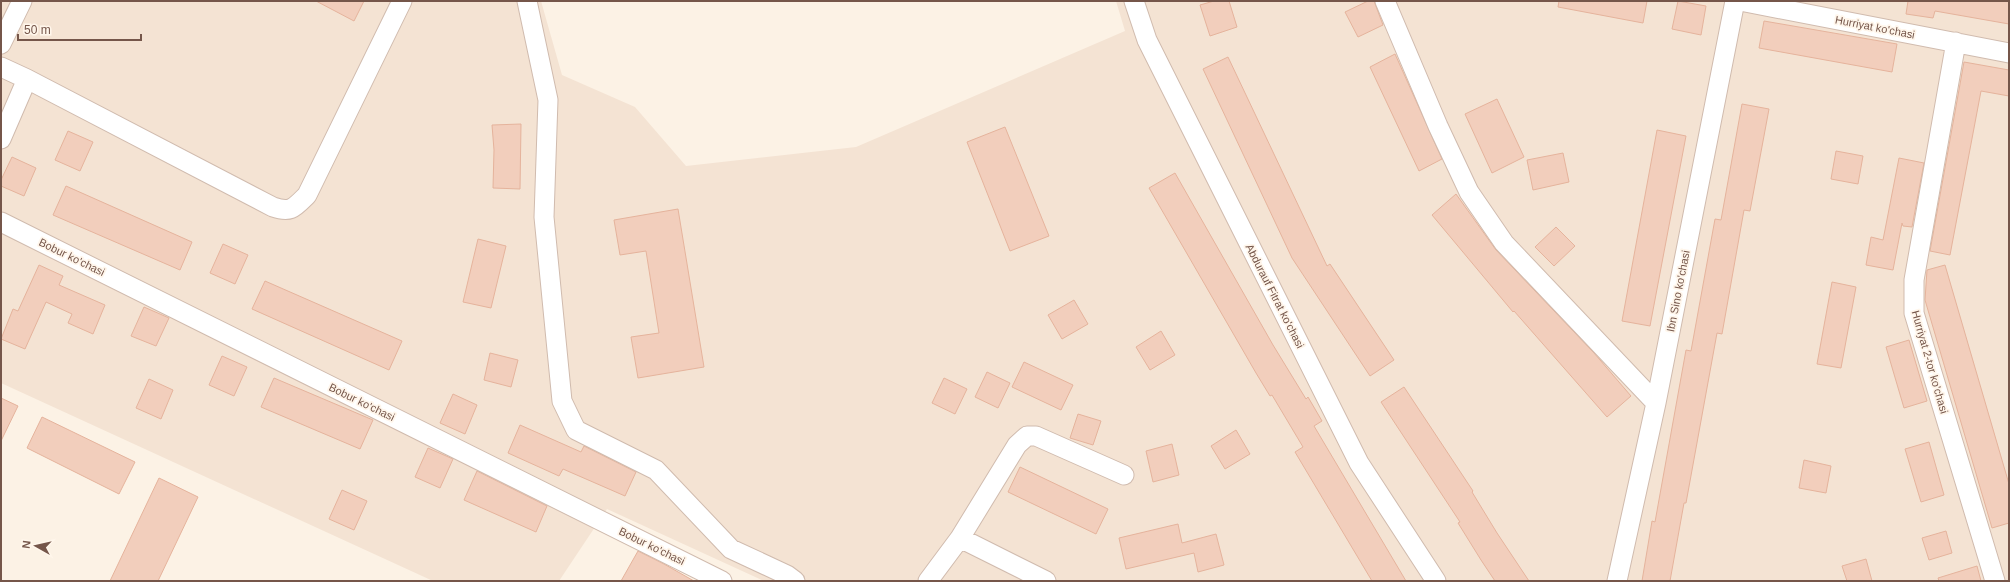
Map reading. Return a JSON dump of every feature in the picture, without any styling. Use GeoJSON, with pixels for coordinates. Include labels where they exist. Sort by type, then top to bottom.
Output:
{"type":"FeatureCollection","features":[{"type":"Feature","properties":{"kind":"street"},"geometry":{"type":"LineString","coordinates":[[1,44],[22,1]]}},
{"type":"Feature","properties":{"kind":"street"},"geometry":{"type":"LineString","coordinates":[[1,67],[27,79],[273,207],[284,211],[294,208],[307,195],[402,1]]}},
{"type":"Feature","properties":{"kind":"street"},"geometry":{"type":"LineString","coordinates":[[527,1],[548,100],[544,217],[562,402],[576,430],[656,470],[731,549],[787,575],[795,581]]}},
{"type":"Feature","properties":{"kind":"street","name":"Abdurauf Fitrat ko'chasi"},"geometry":{"type":"LineString","coordinates":[[1134,1],[1147,40],[1359,463],[1436,581]]}},
{"type":"Feature","properties":{"kind":"street"},"geometry":{"type":"LineString","coordinates":[[1385,1],[1438,126],[1469,192],[1504,242],[1656,403]]}},
{"type":"Feature","properties":{"kind":"street","name":"Ibn Sino ko'chasi"},"geometry":{"type":"LineString","coordinates":[[1617,581],[1656,403],[1735,1]]}},
{"type":"Feature","properties":{"kind":"street","name":"Hurriyat ko'chasi"},"geometry":{"type":"LineString","coordinates":[[1740,1],[2009,53]]}},
{"type":"Feature","properties":{"kind":"street","name":"Hurriyat 2-tor ko'chasi"},"geometry":{"type":"LineString","coordinates":[[1956,42],[1914,280],[1914,313],[1995,581]]}},
{"type":"Feature","properties":{"kind":"street"},"geometry":{"type":"LineString","coordinates":[[1,139],[27,79]]}},
{"type":"Feature","properties":{"kind":"street","name":"Bobur ko'chasi"},"geometry":{"type":"LineString","coordinates":[[1,222],[722,581]]}},
{"type":"Feature","properties":{"kind":"street"},"geometry":{"type":"LineString","coordinates":[[928,581],[960,538],[1017,445],[1027,436],[1036,436],[1124,475]]}},
{"type":"Feature","properties":{"kind":"street"},"geometry":{"type":"LineString","coordinates":[[960,538],[1046,581]]}},
{"type":"Feature","properties":{"kind":"shaded area"},"geometry":{"type":"Polygon","coordinates":[[[1,1],[541,1],[562,75],[635,107],[686,166],[856,147],[1125,31],[1116,1],[2009,1],[2009,581],[764,581],[607,509],[559,581],[433,581],[1,383],[1,1]]]}},
{"type":"Feature","properties":{"kind":"building"},"geometry":{"type":"Polygon","coordinates":[[[316,1],[364,1],[354,21],[316,1]]]}},
{"type":"Feature","properties":{"kind":"building"},"geometry":{"type":"Polygon","coordinates":[[[1214,1],[1229,1],[1237,27],[1210,36],[1200,5],[1214,1]]]}},
{"type":"Feature","properties":{"kind":"building"},"geometry":{"type":"Polygon","coordinates":[[[1368,1],[1374,1],[1383,25],[1358,37],[1345,12],[1368,1]]]}},
{"type":"Feature","properties":{"kind":"building"},"geometry":{"type":"Polygon","coordinates":[[[1559,1],[1647,1],[1643,23],[1558,7],[1559,1]]]}},
{"type":"Feature","properties":{"kind":"building"},"geometry":{"type":"Polygon","coordinates":[[[1678,1],[1706,6],[1701,35],[1672,29],[1678,1]]]}},
{"type":"Feature","properties":{"kind":"building"},"geometry":{"type":"Polygon","coordinates":[[[1908,1],[2009,1],[2009,24],[1935,11],[1933,18],[1906,14],[1908,1]]]}},
{"type":"Feature","properties":{"kind":"building"},"geometry":{"type":"Polygon","coordinates":[[[1764,21],[1897,44],[1892,72],[1759,48],[1764,21]]]}},
{"type":"Feature","properties":{"kind":"building"},"geometry":{"type":"Polygon","coordinates":[[[1395,54],[1442,159],[1419,171],[1370,67],[1395,54]]]}},
{"type":"Feature","properties":{"kind":"building"},"geometry":{"type":"Polygon","coordinates":[[[1228,57],[1327,266],[1330,264],[1394,360],[1370,376],[1292,258],[1203,69],[1228,57]]]}},
{"type":"Feature","properties":{"kind":"building"},"geometry":{"type":"Polygon","coordinates":[[[1964,62],[2009,70],[2009,96],[1981,91],[1950,255],[1930,251],[1964,62]]]}},
{"type":"Feature","properties":{"kind":"building"},"geometry":{"type":"Polygon","coordinates":[[[1497,99],[1524,157],[1492,173],[1465,114],[1497,99]]]}},
{"type":"Feature","properties":{"kind":"building"},"geometry":{"type":"Polygon","coordinates":[[[1742,104],[1769,109],[1750,211],[1744,210],[1722,334],[1717,333],[1670,581],[1642,581],[1652,521],[1655,522],[1686,350],[1691,351],[1715,219],[1721,220],[1742,104]]]}},
{"type":"Feature","properties":{"kind":"building"},"geometry":{"type":"Polygon","coordinates":[[[521,124],[520,189],[493,188],[494,150],[492,125],[521,124]]]}},
{"type":"Feature","properties":{"kind":"building"},"geometry":{"type":"Polygon","coordinates":[[[1005,127],[1049,236],[1010,251],[967,142],[1005,127]]]}},
{"type":"Feature","properties":{"kind":"building"},"geometry":{"type":"Polygon","coordinates":[[[1657,130],[1686,136],[1650,326],[1622,321],[1657,130]]]}},
{"type":"Feature","properties":{"kind":"building"},"geometry":{"type":"Polygon","coordinates":[[[68,131],[93,142],[80,171],[55,160],[68,131]]]}},
{"type":"Feature","properties":{"kind":"building"},"geometry":{"type":"Polygon","coordinates":[[[1836,151],[1863,156],[1858,184],[1831,179],[1836,151]]]}},
{"type":"Feature","properties":{"kind":"building"},"geometry":{"type":"Polygon","coordinates":[[[1563,153],[1569,182],[1533,190],[1527,160],[1563,153]]]}},
{"type":"Feature","properties":{"kind":"building"},"geometry":{"type":"Polygon","coordinates":[[[12,157],[36,168],[24,196],[1,186],[1,180],[12,157]]]}},
{"type":"Feature","properties":{"kind":"building"},"geometry":{"type":"Polygon","coordinates":[[[1899,158],[1924,163],[1912,227],[1903,226],[1902,223],[1893,270],[1866,265],[1871,237],[1883,240],[1899,158]]]}},
{"type":"Feature","properties":{"kind":"building"},"geometry":{"type":"Polygon","coordinates":[[[1175,173],[1273,345],[1306,399],[1308,397],[1322,421],[1314,426],[1406,581],[1372,581],[1295,452],[1303,447],[1272,395],[1270,396],[1256,373],[1149,188],[1175,173]]]}},
{"type":"Feature","properties":{"kind":"building"},"geometry":{"type":"Polygon","coordinates":[[[66,186],[192,242],[180,270],[53,215],[66,186]]]}},
{"type":"Feature","properties":{"kind":"building"},"geometry":{"type":"Polygon","coordinates":[[[1456,194],[1496,250],[1594,353],[1631,396],[1607,417],[1514,311],[1513,312],[1432,215],[1456,194]]]}},
{"type":"Feature","properties":{"kind":"building"},"geometry":{"type":"Polygon","coordinates":[[[678,209],[704,367],[638,378],[631,337],[659,333],[646,251],[620,255],[614,220],[678,209]]]}},
{"type":"Feature","properties":{"kind":"building"},"geometry":{"type":"Polygon","coordinates":[[[1556,227],[1575,246],[1554,266],[1535,247],[1556,227]]]}},
{"type":"Feature","properties":{"kind":"building"},"geometry":{"type":"Polygon","coordinates":[[[478,239],[506,246],[491,308],[463,302],[478,239]]]}},
{"type":"Feature","properties":{"kind":"building"},"geometry":{"type":"Polygon","coordinates":[[[223,244],[248,255],[235,284],[210,273],[223,244]]]}},
{"type":"Feature","properties":{"kind":"building"},"geometry":{"type":"Polygon","coordinates":[[[39,265],[63,276],[59,285],[105,305],[93,334],[68,323],[72,314],[46,302],[25,349],[1,339],[13,309],[18,311],[39,265]]]}},
{"type":"Feature","properties":{"kind":"building"},"geometry":{"type":"Polygon","coordinates":[[[1945,265],[2009,484],[2009,523],[1992,528],[1925,300],[1927,270],[1945,265]]]}},
{"type":"Feature","properties":{"kind":"building"},"geometry":{"type":"Polygon","coordinates":[[[265,281],[402,341],[389,370],[252,309],[265,281]]]}},
{"type":"Feature","properties":{"kind":"building"},"geometry":{"type":"Polygon","coordinates":[[[1832,282],[1856,287],[1841,368],[1817,364],[1832,282]]]}},
{"type":"Feature","properties":{"kind":"building"},"geometry":{"type":"Polygon","coordinates":[[[1074,300],[1088,324],[1062,339],[1048,315],[1074,300]]]}},
{"type":"Feature","properties":{"kind":"building"},"geometry":{"type":"Polygon","coordinates":[[[144,307],[169,318],[156,346],[131,336],[144,307]]]}},
{"type":"Feature","properties":{"kind":"building"},"geometry":{"type":"Polygon","coordinates":[[[1161,331],[1175,355],[1150,370],[1136,347],[1161,331]]]}},
{"type":"Feature","properties":{"kind":"building"},"geometry":{"type":"Polygon","coordinates":[[[1909,340],[1927,401],[1904,408],[1886,347],[1909,340]]]}},
{"type":"Feature","properties":{"kind":"building"},"geometry":{"type":"Polygon","coordinates":[[[490,353],[518,360],[511,387],[484,380],[490,353]]]}},
{"type":"Feature","properties":{"kind":"building"},"geometry":{"type":"Polygon","coordinates":[[[222,356],[247,367],[234,396],[209,385],[222,356]]]}},
{"type":"Feature","properties":{"kind":"building"},"geometry":{"type":"Polygon","coordinates":[[[1024,362],[1073,385],[1061,410],[1012,387],[1024,362]]]}},
{"type":"Feature","properties":{"kind":"building"},"geometry":{"type":"Polygon","coordinates":[[[987,372],[1010,383],[998,408],[975,397],[987,372]]]}},
{"type":"Feature","properties":{"kind":"building"},"geometry":{"type":"Polygon","coordinates":[[[274,378],[373,420],[360,449],[261,407],[274,378]]]}},
{"type":"Feature","properties":{"kind":"building"},"geometry":{"type":"Polygon","coordinates":[[[944,378],[967,389],[955,414],[932,403],[944,378]]]}},
{"type":"Feature","properties":{"kind":"building"},"geometry":{"type":"Polygon","coordinates":[[[149,379],[173,390],[161,419],[136,408],[149,379]]]}},
{"type":"Feature","properties":{"kind":"building"},"geometry":{"type":"Polygon","coordinates":[[[1404,387],[1473,491],[1472,492],[1497,533],[1529,581],[1495,581],[1481,560],[1458,523],[1460,522],[1381,402],[1404,387]]]}},
{"type":"Feature","properties":{"kind":"building"},"geometry":{"type":"Polygon","coordinates":[[[453,394],[477,405],[465,434],[440,423],[453,394]]]}},
{"type":"Feature","properties":{"kind":"building"},"geometry":{"type":"Polygon","coordinates":[[[1,398],[18,406],[1,441],[1,398]]]}},
{"type":"Feature","properties":{"kind":"building"},"geometry":{"type":"Polygon","coordinates":[[[1078,414],[1101,421],[1093,445],[1070,438],[1078,414]]]}},
{"type":"Feature","properties":{"kind":"building"},"geometry":{"type":"Polygon","coordinates":[[[42,417],[135,462],[119,494],[27,448],[42,417]]]}},
{"type":"Feature","properties":{"kind":"building"},"geometry":{"type":"Polygon","coordinates":[[[520,425],[581,452],[584,446],[636,472],[625,496],[563,469],[559,476],[508,453],[520,425]]]}},
{"type":"Feature","properties":{"kind":"building"},"geometry":{"type":"Polygon","coordinates":[[[1236,430],[1250,454],[1225,469],[1211,446],[1236,430]]]}},
{"type":"Feature","properties":{"kind":"building"},"geometry":{"type":"Polygon","coordinates":[[[1929,442],[1944,495],[1921,502],[1905,449],[1929,442]]]}},
{"type":"Feature","properties":{"kind":"building"},"geometry":{"type":"Polygon","coordinates":[[[1172,444],[1179,475],[1153,482],[1146,451],[1172,444]]]}},
{"type":"Feature","properties":{"kind":"building"},"geometry":{"type":"Polygon","coordinates":[[[428,448],[453,459],[440,488],[415,477],[428,448]]]}},
{"type":"Feature","properties":{"kind":"building"},"geometry":{"type":"Polygon","coordinates":[[[1804,460],[1831,466],[1826,493],[1799,488],[1804,460]]]}},
{"type":"Feature","properties":{"kind":"building"},"geometry":{"type":"Polygon","coordinates":[[[1020,467],[1108,509],[1096,534],[1008,492],[1020,467]]]}},
{"type":"Feature","properties":{"kind":"building"},"geometry":{"type":"Polygon","coordinates":[[[477,471],[547,506],[536,532],[464,500],[477,471]]]}},
{"type":"Feature","properties":{"kind":"building"},"geometry":{"type":"Polygon","coordinates":[[[159,478],[198,497],[158,581],[110,581],[159,478]]]}},
{"type":"Feature","properties":{"kind":"building"},"geometry":{"type":"Polygon","coordinates":[[[342,490],[367,501],[354,530],[329,519],[342,490]]]}},
{"type":"Feature","properties":{"kind":"building"},"geometry":{"type":"Polygon","coordinates":[[[1178,524],[1182,543],[1216,534],[1224,565],[1198,572],[1194,553],[1126,569],[1119,538],[1178,524]]]}},
{"type":"Feature","properties":{"kind":"building"},"geometry":{"type":"Polygon","coordinates":[[[1946,531],[1952,553],[1929,560],[1922,538],[1946,531]]]}},
{"type":"Feature","properties":{"kind":"building"},"geometry":{"type":"Polygon","coordinates":[[[638,551],[664,564],[694,581],[621,581],[638,551]]]}},
{"type":"Feature","properties":{"kind":"building"},"geometry":{"type":"Polygon","coordinates":[[[1866,559],[1872,581],[1847,581],[1842,566],[1866,559]]]}},
{"type":"Feature","properties":{"kind":"building"},"geometry":{"type":"Polygon","coordinates":[[[1977,566],[1981,581],[1939,581],[1938,578],[1977,566]]]}}]}
